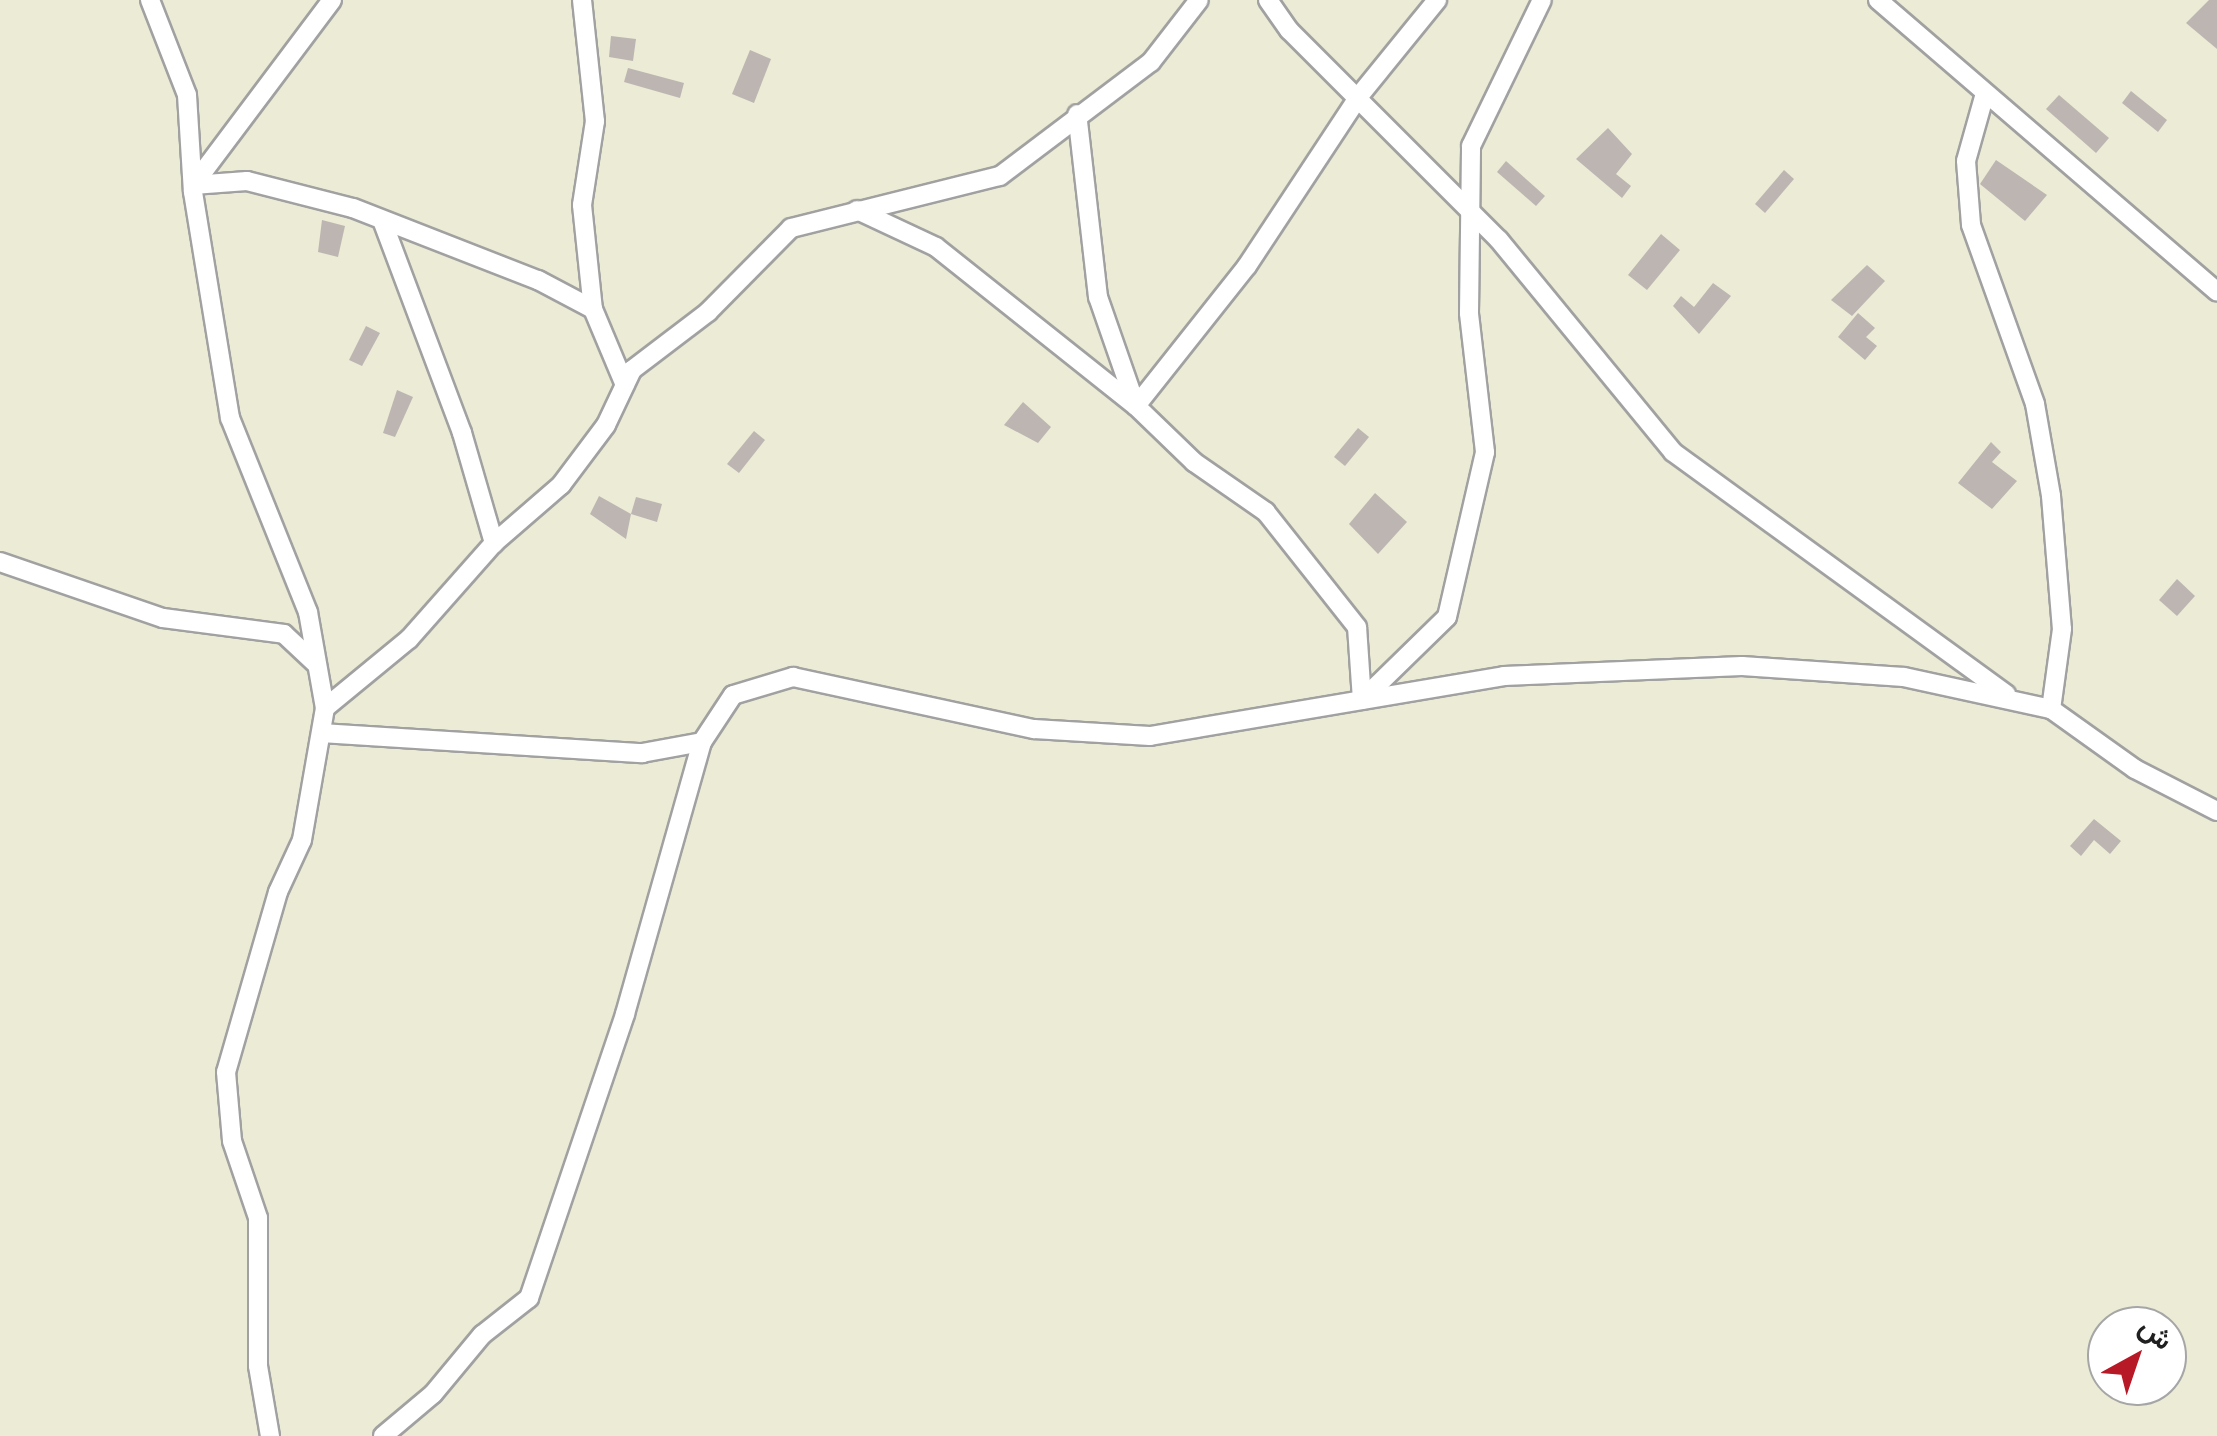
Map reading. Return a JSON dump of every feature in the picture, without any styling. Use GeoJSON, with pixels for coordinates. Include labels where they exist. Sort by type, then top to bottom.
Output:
{"type":"FeatureCollection","features":[{"type":"Feature","properties":{"kind":"street"},"geometry":{"type":"LineString","coordinates":[[150,0],[187,95],[192,185],[230,418],[308,612],[325,708],[306,824],[255,962],[226,1072],[232,1141],[258,1218],[258,1366],[270,1436]]}},
{"type":"Feature","properties":{"kind":"street"},"geometry":{"type":"LineString","coordinates":[[192,185],[332,0]]}},
{"type":"Feature","properties":{"kind":"street"},"geometry":{"type":"LineString","coordinates":[[582,0],[594,121],[582,205],[594,309],[625,385]]}},
{"type":"Feature","properties":{"kind":"street"},"geometry":{"type":"LineString","coordinates":[[325,708],[409,640],[494,543],[561,485],[606,425],[632,370],[708,312],[790,228],[1000,176],[1077,114],[1151,62],[1199,0]]}},
{"type":"Feature","properties":{"kind":"street"},"geometry":{"type":"LineString","coordinates":[[1268,0],[1289,30],[1466,206],[1672,452],[2014,700]]}},
{"type":"Feature","properties":{"kind":"street"},"geometry":{"type":"LineString","coordinates":[[1136,406],[1247,266],[1359,96],[1437,0]]}},
{"type":"Feature","properties":{"kind":"street"},"geometry":{"type":"LineString","coordinates":[[1362,700],[1447,618],[1485,452],[1469,313],[1466,206],[1471,146],[1542,0]]}},
{"type":"Feature","properties":{"kind":"street"},"geometry":{"type":"LineString","coordinates":[[1878,0],[1984,97],[2217,292]]}},
{"type":"Feature","properties":{"kind":"street"},"geometry":{"type":"LineString","coordinates":[[1984,97],[1966,161],[1971,225],[2034,404],[2048,478],[2062,629],[2051,709]]}},
{"type":"Feature","properties":{"kind":"street"},"geometry":{"type":"LineString","coordinates":[[1077,114],[1098,297],[1136,406]]}},
{"type":"Feature","properties":{"kind":"street"},"geometry":{"type":"LineString","coordinates":[[192,185],[246,182],[382,220],[538,280],[594,309]]}},
{"type":"Feature","properties":{"kind":"street"},"geometry":{"type":"LineString","coordinates":[[857,210],[936,247],[1136,406],[1194,462],[1266,512],[1357,627],[1362,700]]}},
{"type":"Feature","properties":{"kind":"street"},"geometry":{"type":"LineString","coordinates":[[382,220],[462,433],[494,543]]}},
{"type":"Feature","properties":{"kind":"street"},"geometry":{"type":"LineString","coordinates":[[0,562],[163,618],[284,634],[317,665]]}},
{"type":"Feature","properties":{"kind":"street"},"geometry":{"type":"LineString","coordinates":[[383,1436],[434,1394],[482,1335],[529,1298],[625,1014],[702,742],[733,695],[793,677],[1034,728],[1150,736],[1504,676],[1742,666],[1904,677],[2051,709],[2136,768],[2217,812]]}},
{"type":"Feature","properties":{"kind":"street"},"geometry":{"type":"LineString","coordinates":[[321,732],[642,752],[702,742]]}},
{"type":"Feature","properties":{"kind":"green space"},"geometry":{"type":"Polygon","coordinates":[[[0,0],[2217,0],[2217,1436],[0,1436],[0,0]]]}},
{"type":"Feature","properties":{"kind":"building"},"geometry":{"type":"Polygon","coordinates":[[[2209,0],[2217,0],[2217,49],[2186,23],[2209,0]]]}},
{"type":"Feature","properties":{"kind":"building"},"geometry":{"type":"Polygon","coordinates":[[[611,36],[636,39],[633,61],[609,57],[611,36]]]}},
{"type":"Feature","properties":{"kind":"building"},"geometry":{"type":"Polygon","coordinates":[[[750,50],[771,59],[754,103],[732,94],[750,50]]]}},
{"type":"Feature","properties":{"kind":"building"},"geometry":{"type":"Polygon","coordinates":[[[628,68],[684,83],[680,98],[624,82],[628,68]]]}},
{"type":"Feature","properties":{"kind":"building"},"geometry":{"type":"Polygon","coordinates":[[[2131,91],[2167,120],[2158,132],[2122,103],[2131,91]]]}},
{"type":"Feature","properties":{"kind":"building"},"geometry":{"type":"Polygon","coordinates":[[[2059,95],[2109,138],[2096,153],[2046,109],[2059,95]]]}},
{"type":"Feature","properties":{"kind":"building"},"geometry":{"type":"Polygon","coordinates":[[[1608,128],[1632,154],[1616,174],[1631,186],[1622,198],[1576,159],[1608,128]]]}},
{"type":"Feature","properties":{"kind":"building"},"geometry":{"type":"Polygon","coordinates":[[[1996,160],[2047,195],[2025,221],[1980,184],[1996,160]]]}},
{"type":"Feature","properties":{"kind":"building"},"geometry":{"type":"Polygon","coordinates":[[[1506,161],[1545,196],[1536,206],[1497,172],[1506,161]]]}},
{"type":"Feature","properties":{"kind":"building"},"geometry":{"type":"Polygon","coordinates":[[[1784,170],[1794,179],[1765,213],[1755,204],[1784,170]]]}},
{"type":"Feature","properties":{"kind":"building"},"geometry":{"type":"Polygon","coordinates":[[[322,220],[345,226],[338,257],[318,252],[322,220]]]}},
{"type":"Feature","properties":{"kind":"building"},"geometry":{"type":"Polygon","coordinates":[[[1661,234],[1680,250],[1647,290],[1628,275],[1661,234]]]}},
{"type":"Feature","properties":{"kind":"building"},"geometry":{"type":"Polygon","coordinates":[[[1867,265],[1885,281],[1852,316],[1831,300],[1867,265]]]}},
{"type":"Feature","properties":{"kind":"building"},"geometry":{"type":"Polygon","coordinates":[[[1713,283],[1731,296],[1699,334],[1673,306],[1681,296],[1694,307],[1713,283]]]}},
{"type":"Feature","properties":{"kind":"building"},"geometry":{"type":"Polygon","coordinates":[[[1858,313],[1875,328],[1866,337],[1877,346],[1865,360],[1838,337],[1858,313]]]}},
{"type":"Feature","properties":{"kind":"building"},"geometry":{"type":"Polygon","coordinates":[[[366,326],[380,333],[362,366],[349,360],[366,326]]]}},
{"type":"Feature","properties":{"kind":"building"},"geometry":{"type":"Polygon","coordinates":[[[397,390],[413,397],[395,437],[383,433],[397,390]]]}},
{"type":"Feature","properties":{"kind":"building"},"geometry":{"type":"Polygon","coordinates":[[[1023,402],[1051,427],[1038,443],[1004,425],[1023,402]]]}},
{"type":"Feature","properties":{"kind":"building"},"geometry":{"type":"Polygon","coordinates":[[[1358,428],[1369,437],[1345,466],[1334,457],[1358,428]]]}},
{"type":"Feature","properties":{"kind":"building"},"geometry":{"type":"Polygon","coordinates":[[[754,431],[765,440],[739,473],[727,464],[754,431]]]}},
{"type":"Feature","properties":{"kind":"building"},"geometry":{"type":"Polygon","coordinates":[[[1991,442],[2001,452],[1992,462],[2017,481],[1992,509],[1958,483],[1991,442]]]}},
{"type":"Feature","properties":{"kind":"building"},"geometry":{"type":"Polygon","coordinates":[[[1375,493],[1407,522],[1378,554],[1349,524],[1375,493]]]}},
{"type":"Feature","properties":{"kind":"building"},"geometry":{"type":"Polygon","coordinates":[[[599,496],[631,514],[626,539],[590,514],[599,496]]]}},
{"type":"Feature","properties":{"kind":"building"},"geometry":{"type":"Polygon","coordinates":[[[636,497],[662,504],[657,522],[631,514],[636,497]]]}},
{"type":"Feature","properties":{"kind":"building"},"geometry":{"type":"Polygon","coordinates":[[[2177,579],[2195,596],[2177,616],[2159,600],[2177,579]]]}},
{"type":"Feature","properties":{"kind":"building"},"geometry":{"type":"Polygon","coordinates":[[[2094,819],[2121,841],[2110,854],[2094,840],[2081,856],[2070,846],[2094,819]]]}}]}
